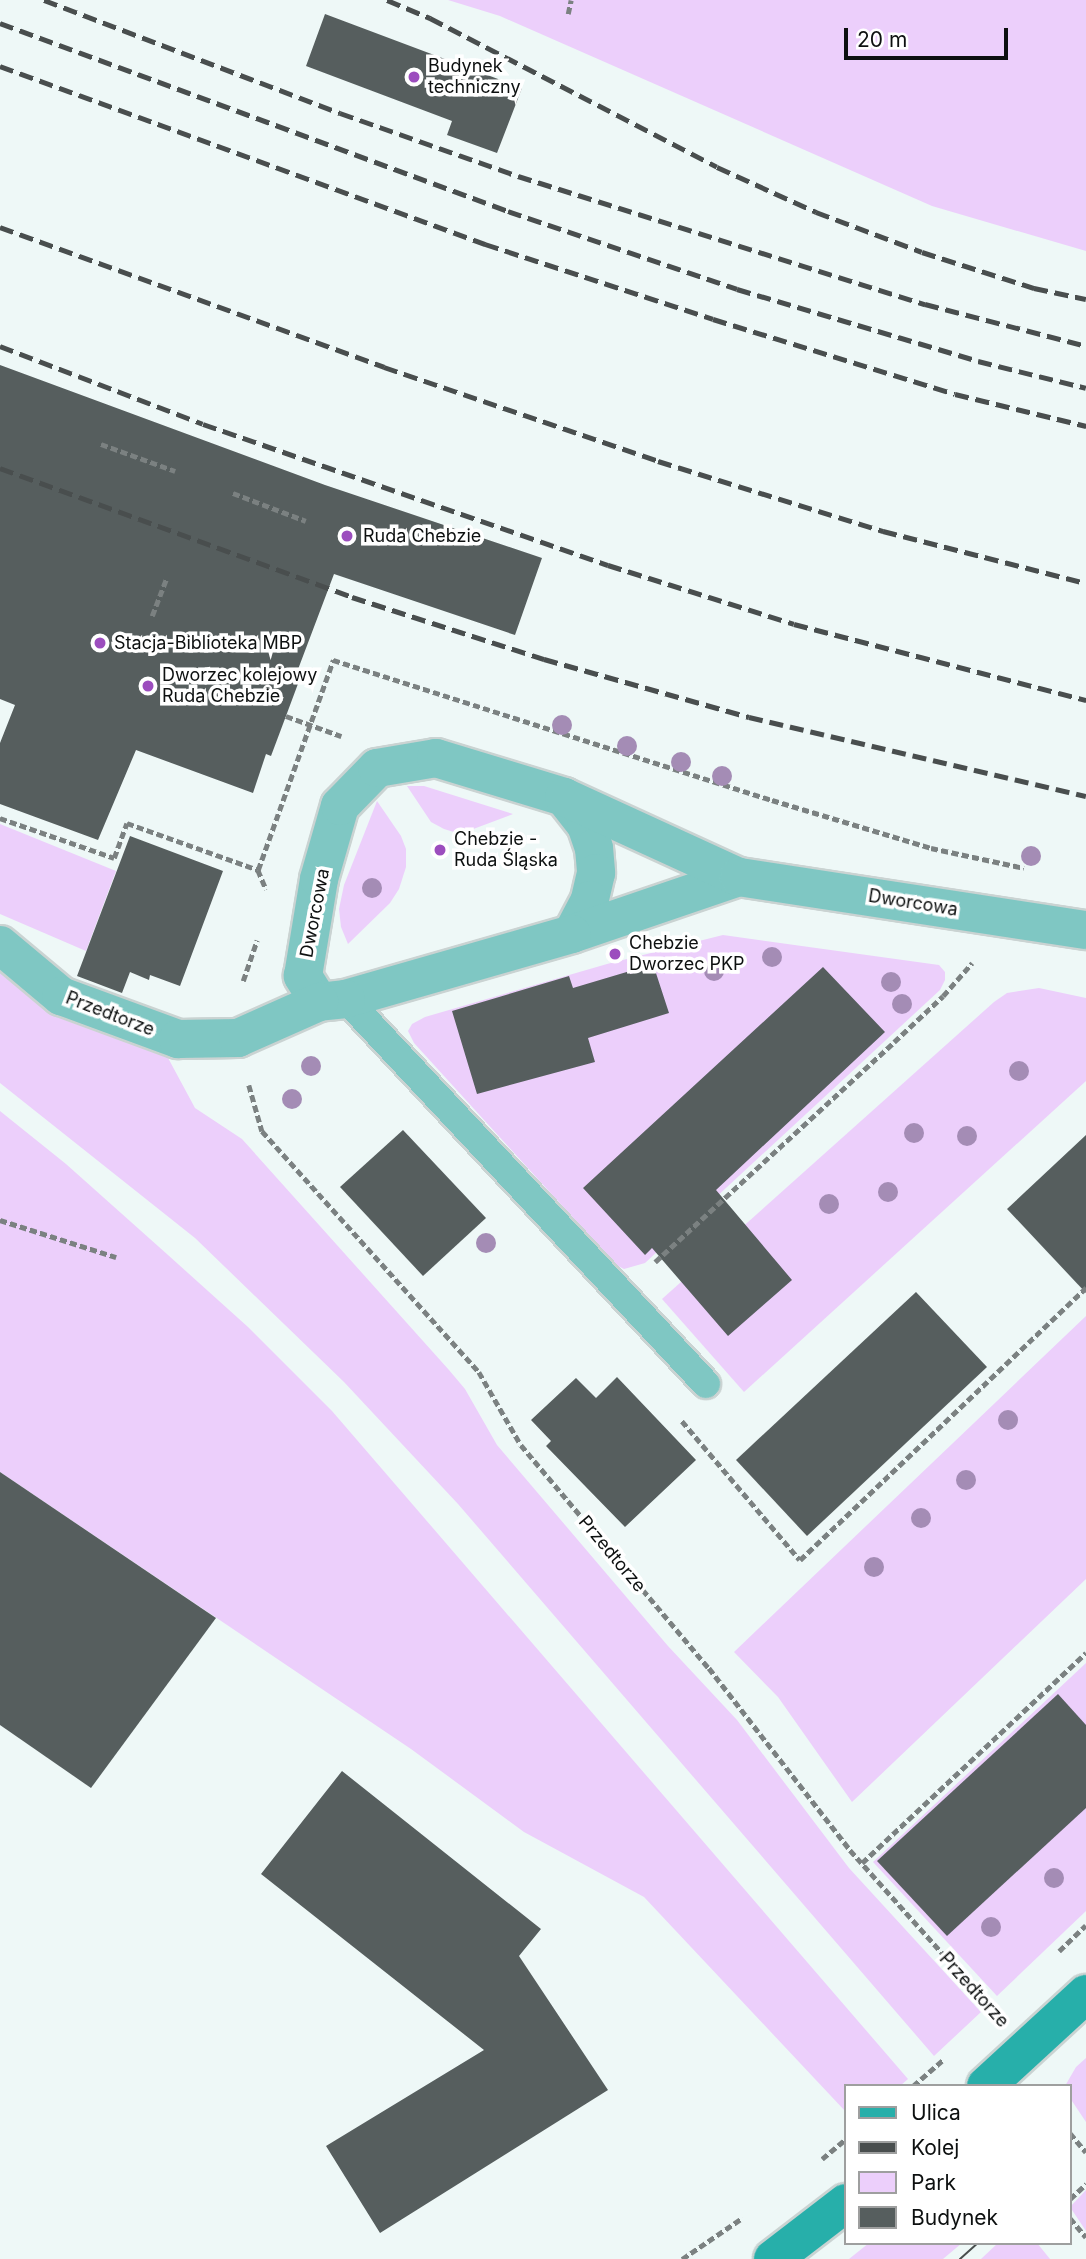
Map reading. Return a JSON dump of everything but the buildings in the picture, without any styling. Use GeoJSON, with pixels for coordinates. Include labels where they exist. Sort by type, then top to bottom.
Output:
{"type":"FeatureCollection","features":[{"type":"Feature","properties":{"kind":"main road"},"geometry":{"type":"LineString","coordinates":[[988,2084],[1086,1994]]}},
{"type":"Feature","properties":{"kind":"main road"},"geometry":{"type":"LineString","coordinates":[[774,2259],[844,2205]]}},
{"type":"Feature","properties":{"kind":"street","name":"Dworcowa"},"geometry":{"type":"LineString","coordinates":[[739,877],[572,934],[332,1000],[303,976],[319,879],[340,806],[377,768],[436,758],[564,797],[739,877],[1086,930]]}},
{"type":"Feature","properties":{"kind":"street"},"geometry":{"type":"LineString","coordinates":[[564,797],[586,825],[594,848],[596,873],[590,900],[572,934]]}},
{"type":"Feature","properties":{"kind":"street","name":"Przedtorze"},"geometry":{"type":"LineString","coordinates":[[0,945],[61,996],[178,1039],[238,1038],[332,1000]]}},
{"type":"Feature","properties":{"kind":"lane"},"geometry":{"type":"LineString","coordinates":[[332,1000],[706,1384]]}},
{"type":"Feature","properties":{"kind":"path"},"geometry":{"type":"LineString","coordinates":[[568,14],[571,0]]}},
{"type":"Feature","properties":{"kind":"path"},"geometry":{"type":"LineString","coordinates":[[101,444],[175,471]]}},
{"type":"Feature","properties":{"kind":"path"},"geometry":{"type":"LineString","coordinates":[[233,494],[306,521]]}},
{"type":"Feature","properties":{"kind":"path"},"geometry":{"type":"LineString","coordinates":[[152,617],[166,580]]}},
{"type":"Feature","properties":{"kind":"path"},"geometry":{"type":"LineString","coordinates":[[286,716],[348,738]]}},
{"type":"Feature","properties":{"kind":"path"},"geometry":{"type":"LineString","coordinates":[[772,800],[931,848],[1034,870]]}},
{"type":"Feature","properties":{"kind":"path"},"geometry":{"type":"LineString","coordinates":[[258,870],[271,900]]}},
{"type":"Feature","properties":{"kind":"path"},"geometry":{"type":"LineString","coordinates":[[238,1038],[232,1013],[258,937]]}},
{"type":"Feature","properties":{"kind":"path"},"geometry":{"type":"LineString","coordinates":[[962,961],[982,964]]}},
{"type":"Feature","properties":{"kind":"path"},"geometry":{"type":"LineString","coordinates":[[655,1262],[904,1033],[972,963]]}},
{"type":"Feature","properties":{"kind":"path","name":"Przedtorze"},"geometry":{"type":"LineString","coordinates":[[238,1038],[262,1131],[479,1372],[520,1445],[709,1668],[862,1864],[1027,2049]]}},
{"type":"Feature","properties":{"kind":"path"},"geometry":{"type":"LineString","coordinates":[[0,1220],[116,1257]]}},
{"type":"Feature","properties":{"kind":"path"},"geometry":{"type":"LineString","coordinates":[[706,1384],[674,1412],[800,1560],[1086,1288]]}},
{"type":"Feature","properties":{"kind":"path"},"geometry":{"type":"LineString","coordinates":[[862,1864],[1086,1653]]}},
{"type":"Feature","properties":{"kind":"path"},"geometry":{"type":"LineString","coordinates":[[1072,2135],[1086,2152]]}},
{"type":"Feature","properties":{"kind":"path"},"geometry":{"type":"LineString","coordinates":[[1072,2197],[1086,2183]]}},
{"type":"Feature","properties":{"kind":"path"},"geometry":{"type":"LineString","coordinates":[[1072,2220],[1086,2237]]}},
{"type":"Feature","properties":{"kind":"green space"},"geometry":{"type":"Polygon","coordinates":[[[448,0],[1086,0],[1086,251],[932,206],[500,16],[448,0]]]}},
{"type":"Feature","properties":{"kind":"green space"},"geometry":{"type":"Polygon","coordinates":[[[407,786],[424,786],[513,814],[457,833],[431,822],[407,786]]]}},
{"type":"Feature","properties":{"kind":"green space"},"geometry":{"type":"Polygon","coordinates":[[[377,801],[401,836],[406,849],[406,867],[399,889],[390,903],[348,944],[341,927],[339,909],[344,885],[377,801]]]}},
{"type":"Feature","properties":{"kind":"green space"},"geometry":{"type":"Polygon","coordinates":[[[0,824],[116,871],[86,951],[0,914],[0,824]]]}},
{"type":"Feature","properties":{"kind":"green space"},"geometry":{"type":"Polygon","coordinates":[[[723,935],[939,965],[945,972],[945,980],[940,990],[645,1263],[624,1269],[616,1265],[414,1043],[408,1031],[412,1024],[425,1017],[607,964],[723,935]]]}},
{"type":"Feature","properties":{"kind":"green space"},"geometry":{"type":"Polygon","coordinates":[[[0,970],[45,1007],[167,1056],[195,1108],[242,1139],[449,1370],[465,1389],[497,1445],[668,1646],[737,1720],[849,1868],[981,2012],[934,2056],[458,1504],[344,1382],[195,1238],[0,1083],[0,970]]]}},
{"type":"Feature","properties":{"kind":"green space"},"geometry":{"type":"Polygon","coordinates":[[[1039,988],[1086,998],[1086,1081],[744,1392],[662,1299],[994,1002],[1007,993],[1039,988]]]}},
{"type":"Feature","properties":{"kind":"green space"},"geometry":{"type":"Polygon","coordinates":[[[0,1111],[66,1164],[248,1327],[332,1411],[908,2079],[902,2084],[844,2084],[844,2110],[644,1897],[524,1832],[411,1749],[0,1472],[0,1111]]]}},
{"type":"Feature","properties":{"kind":"green space"},"geometry":{"type":"Polygon","coordinates":[[[1086,1316],[1086,1579],[852,1802],[778,1697],[734,1652],[1086,1316]]]}},
{"type":"Feature","properties":{"kind":"green space"},"geometry":{"type":"Polygon","coordinates":[[[1086,1663],[1086,1911],[997,1996],[873,1862],[1086,1663]]]}},
{"type":"Feature","properties":{"kind":"green space"},"geometry":{"type":"Polygon","coordinates":[[[1086,2058],[1086,2122],[1072,2101],[1072,2084],[1066,2084],[1076,2067],[1086,2058]]]}},
{"type":"Feature","properties":{"kind":"green space"},"geometry":{"type":"Polygon","coordinates":[[[1086,2190],[1086,2231],[1072,2210],[1072,2205],[1086,2190]]]}},
{"type":"Feature","properties":{"kind":"green space"},"geometry":{"type":"Polygon","coordinates":[[[866,2245],[960,2245],[943,2259],[849,2259],[866,2245]]]}},
{"type":"Feature","properties":{"kind":"green space"},"geometry":{"type":"Polygon","coordinates":[[[996,2245],[1039,2245],[1050,2259],[981,2259],[996,2245]]]}},
{"type":"Feature","properties":{"kind":"tram line"},"geometry":{"type":"LineString","coordinates":[[960,2259],[976,2245]]}},
{"type":"Feature","properties":{"kind":"railway"},"geometry":{"type":"LineString","coordinates":[[44,0],[340,113],[518,176],[925,304],[1086,346]]}},
{"type":"Feature","properties":{"kind":"railway"},"geometry":{"type":"LineString","coordinates":[[387,0],[430,18],[717,167],[816,212],[922,252],[1034,288],[1086,299]]}},
{"type":"Feature","properties":{"kind":"railway"},"geometry":{"type":"LineString","coordinates":[[0,23],[508,211],[737,289],[978,361],[1086,388]]}},
{"type":"Feature","properties":{"kind":"railway"},"geometry":{"type":"LineString","coordinates":[[0,66],[485,244],[713,319],[955,394],[1086,426]]}},
{"type":"Feature","properties":{"kind":"railway"},"geometry":{"type":"LineString","coordinates":[[0,227],[384,367],[658,461],[883,531],[1086,583]]}},
{"type":"Feature","properties":{"kind":"railway"},"geometry":{"type":"LineString","coordinates":[[0,346],[203,424],[608,565],[794,624],[1086,700]]}},
{"type":"Feature","properties":{"kind":"railway"},"geometry":{"type":"LineString","coordinates":[[0,468],[352,597],[544,659],[749,717],[1086,796]]}},
{"type":"Feature","properties":{"kind":"place","name":"Budynek techniczny"},"geometry":{"type":"Point","coordinates":[414,77]}},
{"type":"Feature","properties":{"kind":"place","name":"Ruda Chebzie"},"geometry":{"type":"Point","coordinates":[347,536]}},
{"type":"Feature","properties":{"kind":"place","name":"Stacja-Biblioteka MBP"},"geometry":{"type":"Point","coordinates":[100,643]}},
{"type":"Feature","properties":{"kind":"place","name":"Dworzec kolejowy Ruda Chebzie"},"geometry":{"type":"Point","coordinates":[148,686]}},
{"type":"Feature","properties":{"kind":"place","name":"Chebzie - Ruda Śląska"},"geometry":{"type":"Point","coordinates":[440,850]}},
{"type":"Feature","properties":{"kind":"place","name":"Chebzie Dworzec PKP"},"geometry":{"type":"Point","coordinates":[615,954]}}]}
